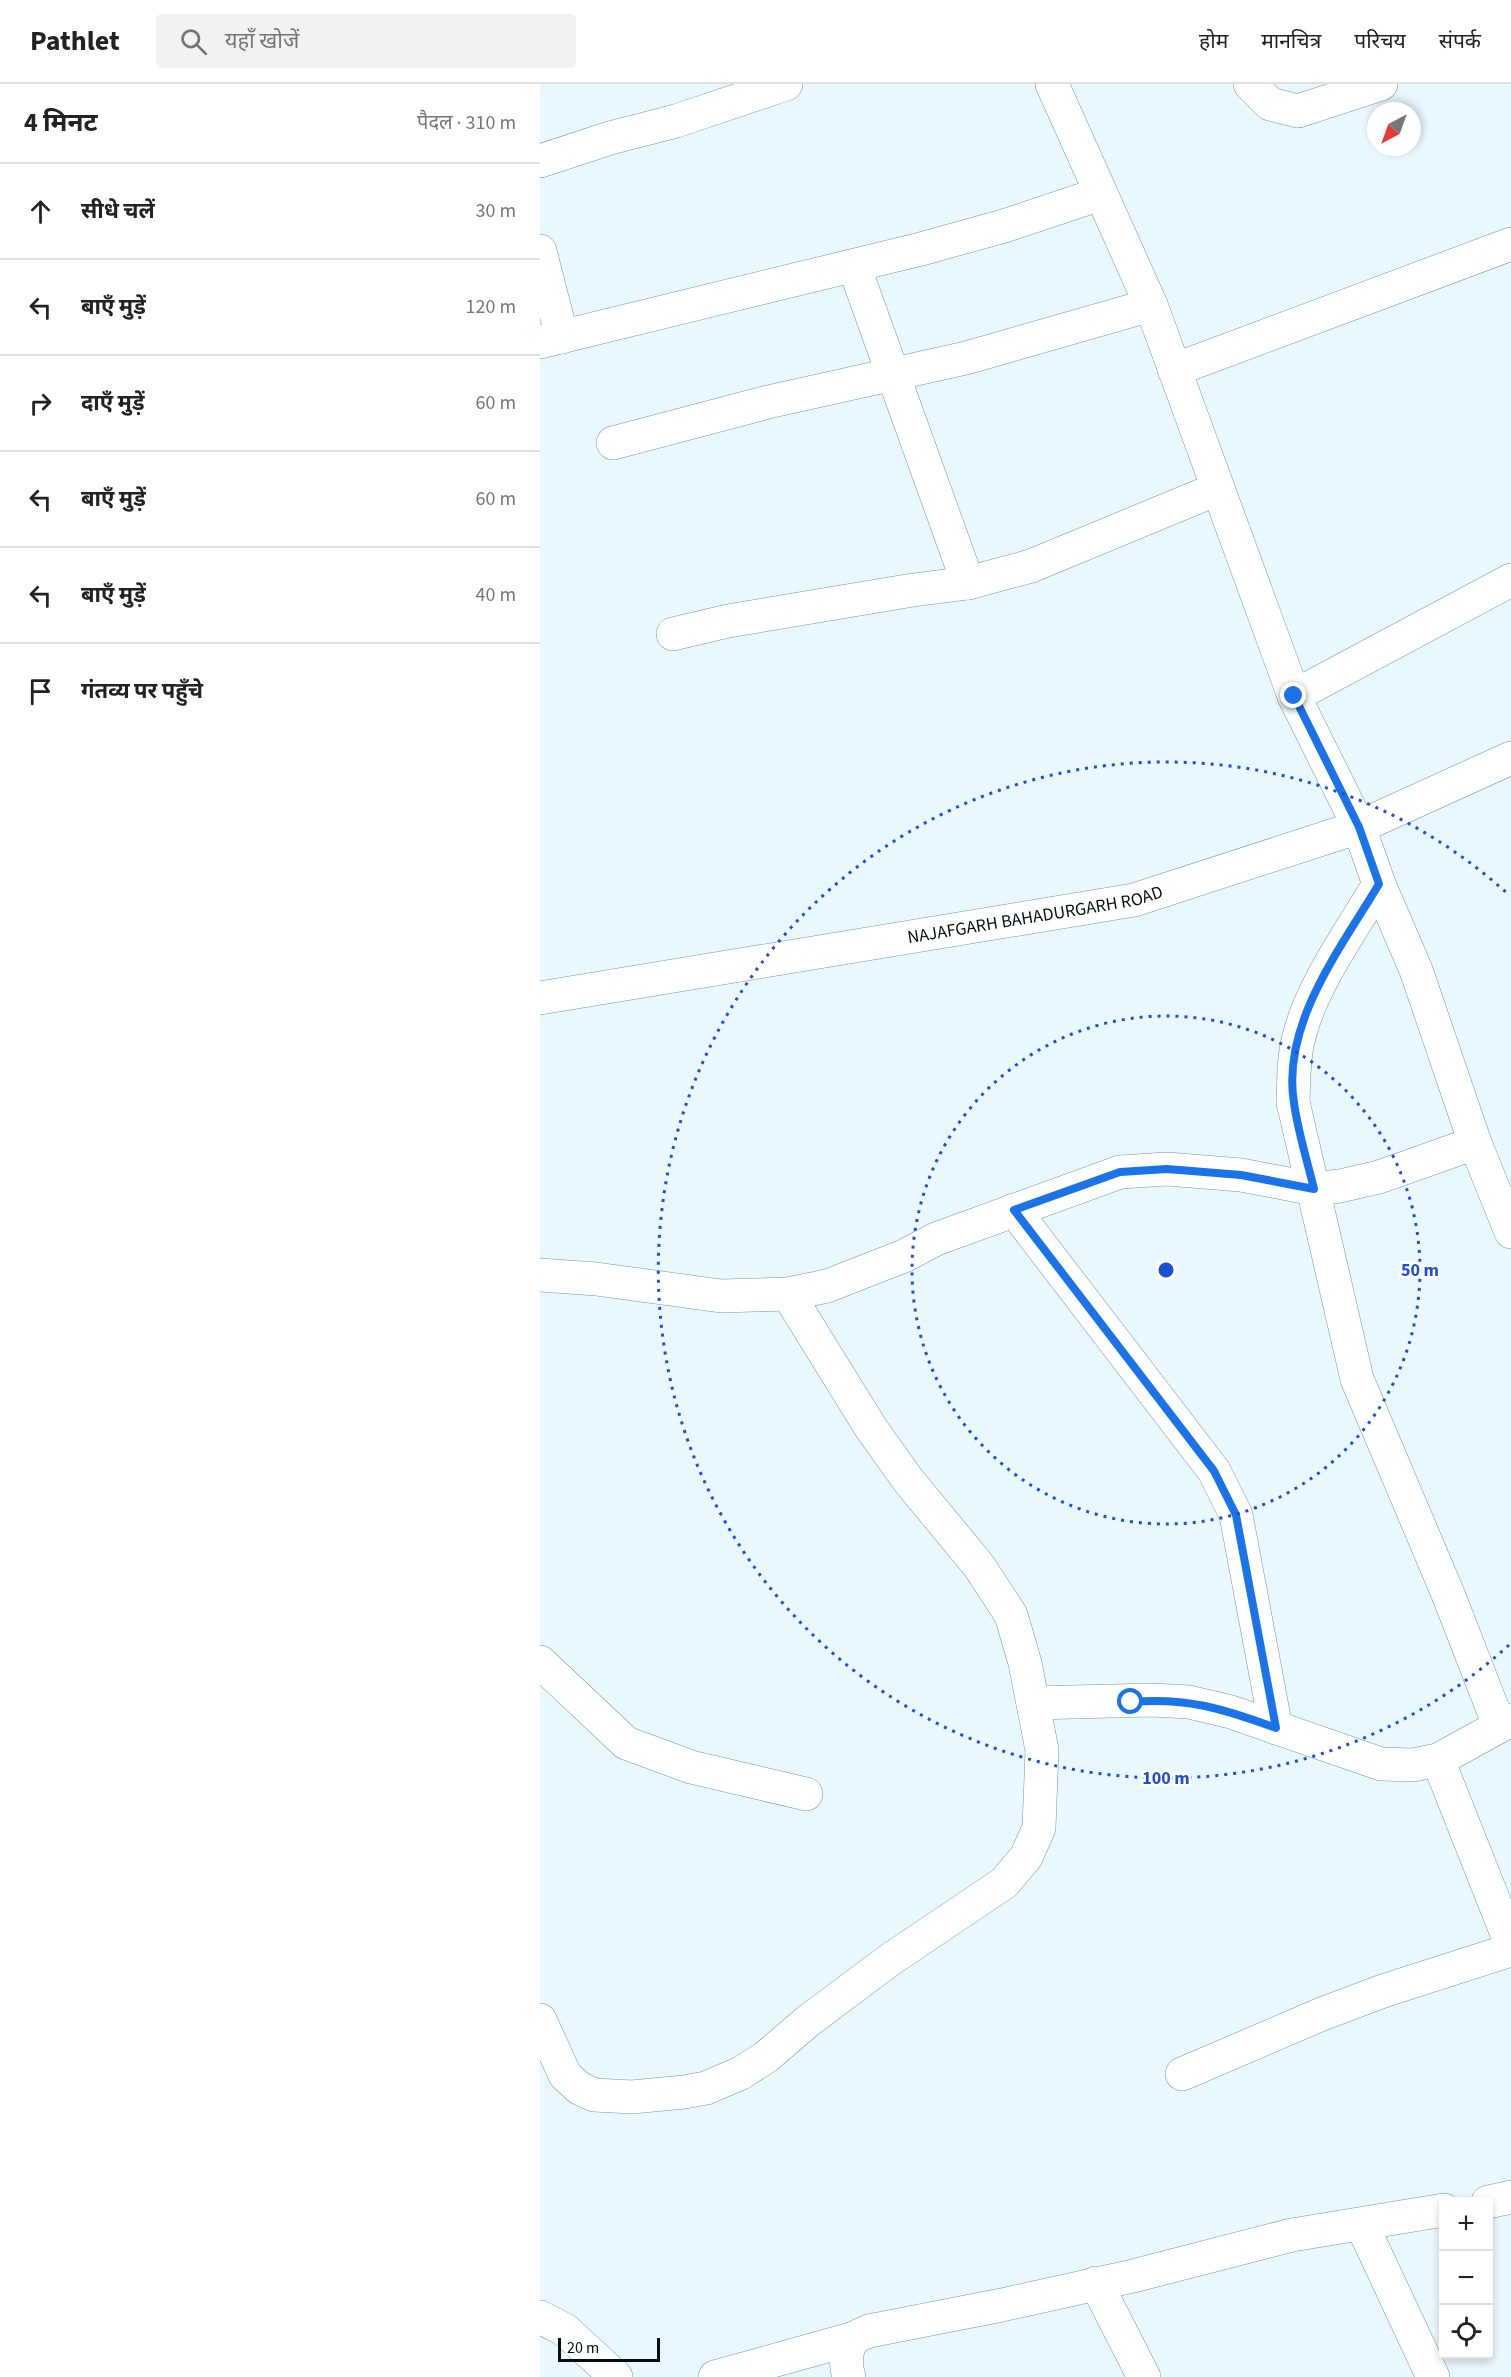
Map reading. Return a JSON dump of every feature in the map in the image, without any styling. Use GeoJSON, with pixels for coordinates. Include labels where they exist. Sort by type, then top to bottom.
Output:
{"type":"FeatureCollection","features":[{"type":"Feature","properties":{"kind":"street"},"geometry":{"type":"LineString","coordinates":[[540,161],[610,138],[676,121],[786,84]]}},
{"type":"Feature","properties":{"kind":"street"},"geometry":{"type":"LineString","coordinates":[[1052,84],[1151,305],[1294,696],[1359,827],[1379,884],[1416,970],[1475,1143],[1511,1232]]}},
{"type":"Feature","properties":{"kind":"street"},"geometry":{"type":"LineString","coordinates":[[1250,84],[1270,104],[1298,111],[1382,84]]}},
{"type":"Feature","properties":{"kind":"street"},"geometry":{"type":"LineString","coordinates":[[540,251],[551,340],[854,266],[1004,226],[1101,194]]}},
{"type":"Feature","properties":{"kind":"street"},"geometry":{"type":"LineString","coordinates":[[1174,370],[1511,244]]}},
{"type":"Feature","properties":{"kind":"street"},"geometry":{"type":"LineString","coordinates":[[854,266],[968,583]]}},
{"type":"Feature","properties":{"kind":"street"},"geometry":{"type":"LineString","coordinates":[[613,443],[737,410],[966,358],[1151,305]]}},
{"type":"Feature","properties":{"kind":"street"},"geometry":{"type":"LineString","coordinates":[[673,634],[728,621],[968,583],[1031,566],[1217,489]]}},
{"type":"Feature","properties":{"kind":"street"},"geometry":{"type":"LineString","coordinates":[[1294,696],[1511,580]]}},
{"type":"Feature","properties":{"kind":"street","name":"NAJAFGARH BAHADURGARH ROAD"},"geometry":{"type":"LineString","coordinates":[[540,998],[1134,900],[1359,827],[1511,758]]}},
{"type":"Feature","properties":{"kind":"street"},"geometry":{"type":"LineString","coordinates":[[1033,1703],[1152,1700],[1189,1702],[1231,1712],[1381,1764],[1413,1765],[1438,1760],[1505,1722],[1357,1379],[1293,1102],[1298,1037],[1309,1003],[1379,884]]}},
{"type":"Feature","properties":{"kind":"street"},"geometry":{"type":"LineString","coordinates":[[540,1275],[596,1279],[720,1296],[788,1294],[827,1286],[904,1256],[936,1239],[1120,1172],[1167,1169],[1241,1175],[1314,1189],[1379,1177],[1475,1143]]}},
{"type":"Feature","properties":{"kind":"street"},"geometry":{"type":"LineString","coordinates":[[1014,1210],[1214,1471],[1236,1515],[1276,1728]]}},
{"type":"Feature","properties":{"kind":"street"},"geometry":{"type":"LineString","coordinates":[[540,2020],[565,2075],[579,2088],[594,2095],[632,2097],[706,2088],[741,2073],[766,2057],[808,2020],[891,1959],[1004,1883],[1026,1857],[1039,1828],[1042,1750],[1011,1615],[980,1566],[908,1480],[871,1428],[788,1294]]}},
{"type":"Feature","properties":{"kind":"street"},"geometry":{"type":"LineString","coordinates":[[540,1662],[626,1743],[691,1767],[806,1794]]}},
{"type":"Feature","properties":{"kind":"street"},"geometry":{"type":"LineString","coordinates":[[1438,1760],[1511,1944]]}},
{"type":"Feature","properties":{"kind":"street"},"geometry":{"type":"LineString","coordinates":[[1182,2074],[1322,2014],[1383,1991],[1511,1950]]}},
{"type":"Feature","properties":{"kind":"street"},"geometry":{"type":"LineString","coordinates":[[1493,2201],[1511,2197]]}},
{"type":"Feature","properties":{"kind":"street"},"geometry":{"type":"LineString","coordinates":[[715,2377],[855,2338],[869,2331],[1096,2283],[1292,2235],[1439,2211]]}},
{"type":"Feature","properties":{"kind":"street"},"geometry":{"type":"LineString","coordinates":[[1362,2225],[1433,2377]]}},
{"type":"Feature","properties":{"kind":"street"},"geometry":{"type":"LineString","coordinates":[[1096,2283],[1144,2377]]}},
{"type":"Feature","properties":{"kind":"street"},"geometry":{"type":"LineString","coordinates":[[540,2317],[566,2330],[616,2377]]}},
{"type":"Feature","properties":{"kind":"street"},"geometry":{"type":"LineString","coordinates":[[849,2377],[846,2369],[847,2354],[855,2338]]}},
{"type":"Feature","properties":{"kind":"route"},"geometry":{"type":"LineString","coordinates":[[1131,1702],[1152,1700],[1189,1702],[1231,1712],[1276,1728],[1236,1515],[1214,1471],[1014,1210],[1120,1172],[1167,1169],[1241,1175],[1314,1189],[1293,1102],[1298,1037],[1309,1003],[1379,884],[1359,827],[1294,696]]}}]}
